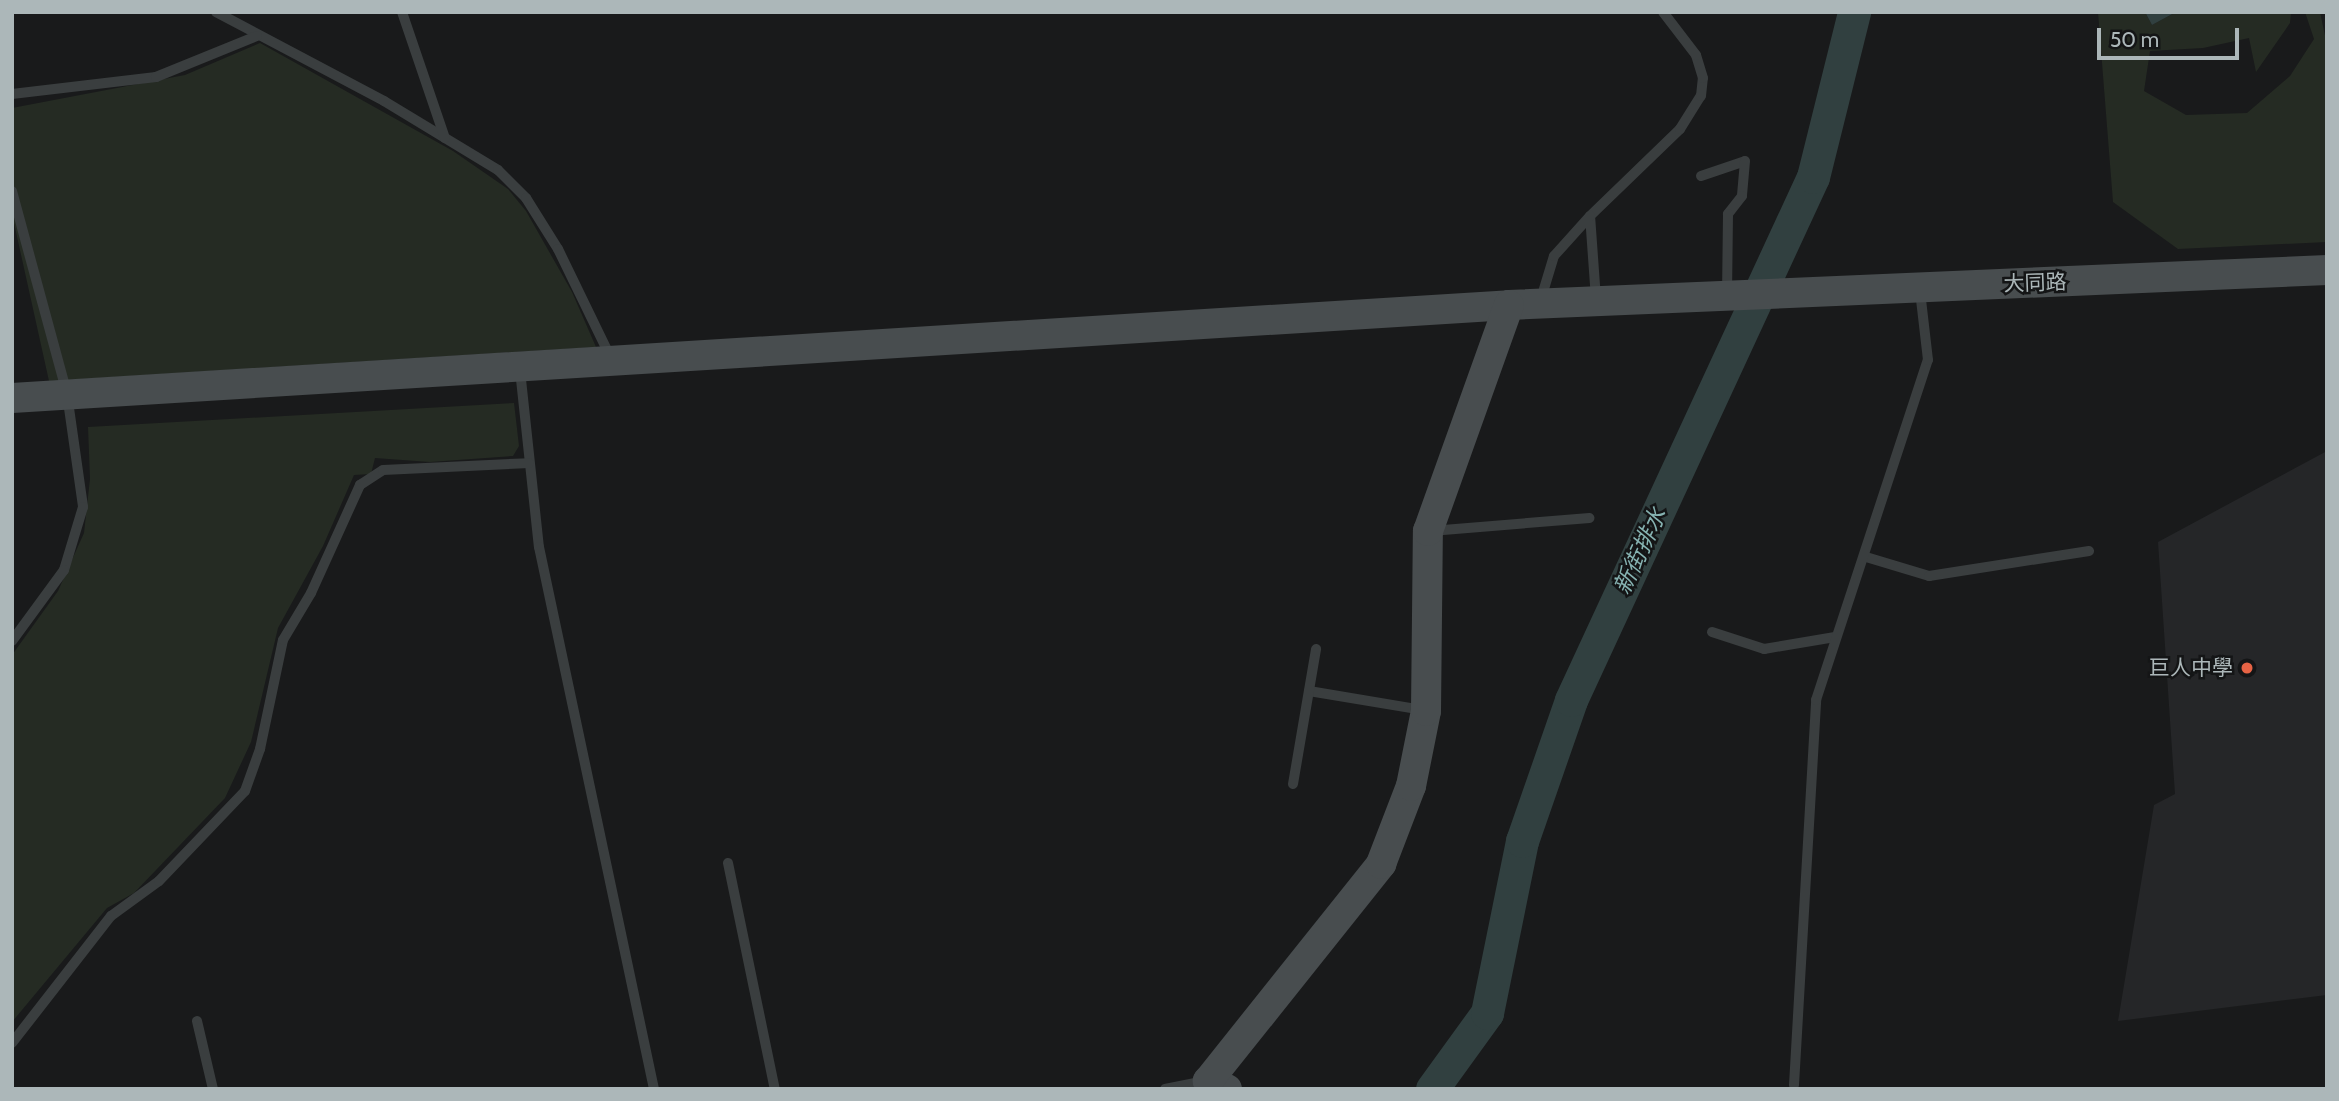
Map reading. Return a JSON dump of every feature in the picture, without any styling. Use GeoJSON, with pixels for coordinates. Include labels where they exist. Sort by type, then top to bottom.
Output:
{"type":"FeatureCollection","features":[{"type":"Feature","properties":{"kind":"street","name":"大同路"},"geometry":{"type":"LineString","coordinates":[[12,398],[611,358],[1509,305],[2327,270]]}},
{"type":"Feature","properties":{"kind":"street"},"geometry":{"type":"LineString","coordinates":[[1217,1085],[1381,864],[1411,786],[1426,710],[1428,531],[1509,305]]}},
{"type":"Feature","properties":{"kind":"lane"},"geometry":{"type":"LineString","coordinates":[[216,12],[498,170],[526,198],[558,249],[611,358]]}},
{"type":"Feature","properties":{"kind":"lane"},"geometry":{"type":"LineString","coordinates":[[402,12],[444,138]]}},
{"type":"Feature","properties":{"kind":"lane"},"geometry":{"type":"LineString","coordinates":[[1539,304],[1555,256],[1698,108],[1703,78],[1696,55],[1664,12]]}},
{"type":"Feature","properties":{"kind":"lane"},"geometry":{"type":"LineString","coordinates":[[12,93],[156,77],[257,36]]}},
{"type":"Feature","properties":{"kind":"lane"},"geometry":{"type":"LineString","coordinates":[[1701,176],[1745,162],[1742,196],[1728,214],[1735,294]]}},
{"type":"Feature","properties":{"kind":"lane"},"geometry":{"type":"LineString","coordinates":[[12,191],[67,394],[83,508],[64,570],[12,641]]}},
{"type":"Feature","properties":{"kind":"lane"},"geometry":{"type":"LineString","coordinates":[[1591,216],[1596,301]]}},
{"type":"Feature","properties":{"kind":"lane"},"geometry":{"type":"LineString","coordinates":[[1794,1085],[1816,700],[1835,637],[1866,557],[1928,360],[1920,288]]}},
{"type":"Feature","properties":{"kind":"lane"},"geometry":{"type":"LineString","coordinates":[[519,364],[539,547],[654,1089]]}},
{"type":"Feature","properties":{"kind":"lane"},"geometry":{"type":"LineString","coordinates":[[12,1043],[111,916],[159,881],[244,791],[260,749],[283,640],[311,593],[360,485],[383,470],[529,463]]}},
{"type":"Feature","properties":{"kind":"lane"},"geometry":{"type":"LineString","coordinates":[[1428,531],[1589,518]]}},
{"type":"Feature","properties":{"kind":"lane"},"geometry":{"type":"LineString","coordinates":[[1866,557],[1929,576],[2089,551]]}},
{"type":"Feature","properties":{"kind":"lane"},"geometry":{"type":"LineString","coordinates":[[1712,632],[1763,649],[1835,637]]}},
{"type":"Feature","properties":{"kind":"lane"},"geometry":{"type":"LineString","coordinates":[[1293,784],[1316,649]]}},
{"type":"Feature","properties":{"kind":"lane"},"geometry":{"type":"LineString","coordinates":[[1309,691],[1426,710]]}},
{"type":"Feature","properties":{"kind":"lane"},"geometry":{"type":"LineString","coordinates":[[728,863],[775,1089]]}},
{"type":"Feature","properties":{"kind":"lane"},"geometry":{"type":"LineString","coordinates":[[197,1021],[213,1089]]}},
{"type":"Feature","properties":{"kind":"lane"},"geometry":{"type":"LineString","coordinates":[[1164,1089],[1217,1085]]}},
{"type":"Feature","properties":{"kind":"shaded area"},"geometry":{"type":"Polygon","coordinates":[[[2098,12],[2145,12],[2152,25],[2176,12],[2291,12],[2290,23],[2256,72],[2249,38],[2203,48],[2150,51],[2144,91],[2186,115],[2247,113],[2290,76],[2314,39],[2305,12],[2320,12],[2327,45],[2327,242],[2178,249],[2113,202],[2098,12]]]}},
{"type":"Feature","properties":{"kind":"shaded area"},"geometry":{"type":"Polygon","coordinates":[[[2145,12],[2176,12],[2152,25],[2145,12]]]}},
{"type":"Feature","properties":{"kind":"shaded area"},"geometry":{"type":"Polygon","coordinates":[[[260,43],[453,151],[508,189],[526,211],[572,292],[596,347],[49,381],[12,214],[12,108],[185,75],[260,43]]]}},
{"type":"Feature","properties":{"kind":"shaded area"},"geometry":{"type":"Polygon","coordinates":[[[514,403],[519,446],[513,456],[430,462],[375,458],[371,474],[354,475],[323,546],[278,628],[251,742],[225,798],[134,893],[107,908],[12,1022],[12,655],[58,591],[84,533],[90,479],[88,427],[514,403]]]}},
{"type":"Feature","properties":{"kind":"shaded area","name":"巨人中學"},"geometry":{"type":"Polygon","coordinates":[[[2327,451],[2327,995],[2118,1021],[2154,805],[2175,794],[2158,542],[2327,451]]]}},
{"type":"Feature","properties":{"kind":"waterway","name":"新街排水"},"geometry":{"type":"LineString","coordinates":[[1432,1089],[1487,1013],[1522,841],[1571,700],[1813,177],[1854,12]]}},
{"type":"Feature","properties":{"kind":"place","name":"巨人中學"},"geometry":{"type":"Point","coordinates":[2247,668]}}]}
